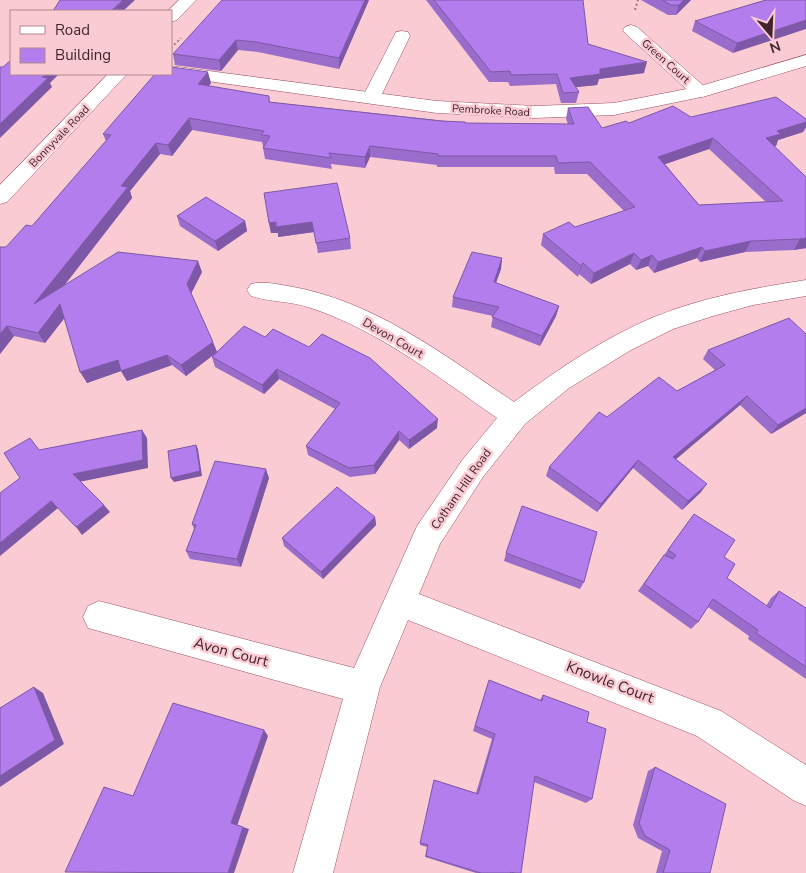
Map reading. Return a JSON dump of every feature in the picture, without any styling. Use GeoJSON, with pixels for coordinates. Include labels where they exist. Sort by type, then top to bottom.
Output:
{"type":"FeatureCollection","features":[{"type":"Feature","properties":{"kind":"street"},"geometry":{"type":"LineString","coordinates":[[172,16],[188,0]]}},
{"type":"Feature","properties":{"kind":"street","name":"Green Court"},"geometry":{"type":"LineString","coordinates":[[631,30],[700,92]]}},
{"type":"Feature","properties":{"kind":"street"},"geometry":{"type":"LineString","coordinates":[[371,98],[402,36]]}},
{"type":"Feature","properties":{"kind":"street","name":"Pembroke Road"},"geometry":{"type":"LineString","coordinates":[[172,71],[437,107],[534,112],[614,109],[700,92],[806,60]]}},
{"type":"Feature","properties":{"kind":"street","name":"Bonnyvale Road"},"geometry":{"type":"LineString","coordinates":[[0,198],[117,75]]}},
{"type":"Feature","properties":{"kind":"street","name":"Cotham Hill Road"},"geometry":{"type":"LineString","coordinates":[[313,873],[363,687],[428,536],[473,468],[515,416],[560,380],[622,343],[664,323],[753,296],[806,288]]}},
{"type":"Feature","properties":{"kind":"street","name":"Devon Court"},"geometry":{"type":"LineString","coordinates":[[259,290],[319,301],[346,312],[410,346],[515,416]]}},
{"type":"Feature","properties":{"kind":"street","name":"Knowle Court"},"geometry":{"type":"LineString","coordinates":[[401,602],[700,718],[806,787]]}},
{"type":"Feature","properties":{"kind":"street","name":"Avon Court"},"geometry":{"type":"LineString","coordinates":[[98,617],[363,687]]}},
{"type":"Feature","properties":{"kind":"building"},"geometry":{"type":"Polygon","coordinates":[[[60,0],[123,0],[112,10],[54,10],[60,0]]]}},
{"type":"Feature","properties":{"kind":"building"},"geometry":{"type":"Polygon","coordinates":[[[222,0],[365,0],[339,58],[236,40],[219,60],[173,54],[222,0]]]}},
{"type":"Feature","properties":{"kind":"building"},"geometry":{"type":"Polygon","coordinates":[[[434,0],[583,0],[588,44],[647,62],[600,69],[600,74],[570,78],[579,92],[563,93],[557,74],[511,75],[510,71],[491,72],[434,0]]]}},
{"type":"Feature","properties":{"kind":"building"},"geometry":{"type":"Polygon","coordinates":[[[662,0],[684,0],[679,5],[671,5],[662,0]]]}},
{"type":"Feature","properties":{"kind":"building"},"geometry":{"type":"Polygon","coordinates":[[[766,0],[806,0],[806,20],[737,43],[695,21],[766,0]]]}},
{"type":"Feature","properties":{"kind":"building"},"geometry":{"type":"Polygon","coordinates":[[[10,61],[10,75],[45,75],[42,77],[48,78],[0,124],[0,67],[3,67],[10,61]]]}},
{"type":"Feature","properties":{"kind":"building"},"geometry":{"type":"Polygon","coordinates":[[[172,67],[208,72],[198,84],[269,96],[269,102],[465,123],[574,124],[568,108],[588,107],[602,128],[626,121],[629,123],[673,106],[691,117],[776,97],[806,119],[806,122],[777,131],[781,134],[766,138],[806,177],[806,238],[751,241],[705,251],[702,247],[658,262],[652,255],[641,260],[634,253],[594,273],[583,263],[581,266],[543,234],[569,222],[575,227],[635,207],[590,162],[558,163],[556,156],[438,156],[438,154],[370,146],[365,157],[329,153],[331,158],[263,148],[270,136],[261,135],[264,131],[189,118],[168,145],[156,143],[121,186],[128,187],[34,304],[118,252],[198,261],[187,284],[213,342],[181,365],[167,355],[121,371],[118,360],[80,372],[60,304],[38,333],[7,326],[0,334],[0,247],[6,247],[26,225],[32,226],[111,135],[103,134],[154,75],[172,75],[172,67]],[[713,138],[658,157],[699,205],[783,201],[713,138]]]}},
{"type":"Feature","properties":{"kind":"building"},"geometry":{"type":"Polygon","coordinates":[[[337,183],[350,238],[316,243],[312,222],[276,227],[276,222],[269,223],[264,193],[337,183]]]}},
{"type":"Feature","properties":{"kind":"building"},"geometry":{"type":"Polygon","coordinates":[[[206,197],[245,221],[215,241],[177,216],[206,197]]]}},
{"type":"Feature","properties":{"kind":"building"},"geometry":{"type":"Polygon","coordinates":[[[472,252],[502,258],[494,282],[559,306],[542,336],[492,317],[499,307],[453,297],[472,252]]]}},
{"type":"Feature","properties":{"kind":"building"},"geometry":{"type":"Polygon","coordinates":[[[789,318],[806,334],[806,408],[778,425],[747,396],[673,457],[707,484],[688,501],[638,460],[601,504],[549,467],[599,412],[607,417],[659,377],[677,391],[725,365],[708,350],[789,318]]]}},
{"type":"Feature","properties":{"kind":"building"},"geometry":{"type":"Polygon","coordinates":[[[244,326],[265,337],[273,329],[309,347],[322,334],[370,358],[438,419],[409,440],[399,431],[374,465],[349,468],[306,446],[340,403],[277,369],[262,385],[212,357],[244,326]]]}},
{"type":"Feature","properties":{"kind":"building"},"geometry":{"type":"Polygon","coordinates":[[[142,430],[143,460],[73,474],[104,505],[76,527],[51,501],[0,543],[0,493],[20,478],[4,453],[30,438],[39,450],[142,430]]]}},
{"type":"Feature","properties":{"kind":"building"},"geometry":{"type":"Polygon","coordinates":[[[196,445],[200,471],[171,478],[168,451],[196,445]]]}},
{"type":"Feature","properties":{"kind":"building"},"geometry":{"type":"Polygon","coordinates":[[[215,461],[266,469],[237,559],[186,551],[196,525],[192,524],[215,461]]]}},
{"type":"Feature","properties":{"kind":"building"},"geometry":{"type":"Polygon","coordinates":[[[337,487],[375,517],[321,572],[282,538],[337,487]]]}},
{"type":"Feature","properties":{"kind":"building"},"geometry":{"type":"Polygon","coordinates":[[[522,506],[597,532],[584,582],[506,553],[522,506]]]}},
{"type":"Feature","properties":{"kind":"building"},"geometry":{"type":"Polygon","coordinates":[[[694,514],[735,540],[724,557],[735,564],[727,578],[770,608],[779,591],[806,608],[806,667],[756,633],[758,630],[713,599],[698,622],[644,584],[664,555],[673,559],[676,555],[668,550],[694,514]]]}},
{"type":"Feature","properties":{"kind":"building"},"geometry":{"type":"Polygon","coordinates":[[[489,680],[542,701],[543,695],[589,712],[587,722],[606,729],[592,799],[535,776],[521,873],[481,873],[426,856],[428,845],[420,843],[434,780],[478,794],[495,734],[475,726],[489,680]]]}},
{"type":"Feature","properties":{"kind":"building"},"geometry":{"type":"Polygon","coordinates":[[[34,687],[55,740],[0,776],[0,708],[34,687]]]}},
{"type":"Feature","properties":{"kind":"building"},"geometry":{"type":"Polygon","coordinates":[[[173,703],[264,730],[231,823],[243,827],[228,873],[65,872],[104,787],[133,796],[173,703]]]}},
{"type":"Feature","properties":{"kind":"building"},"geometry":{"type":"Polygon","coordinates":[[[655,767],[726,804],[710,873],[663,873],[670,850],[645,836],[639,823],[655,767]]]}}]}
